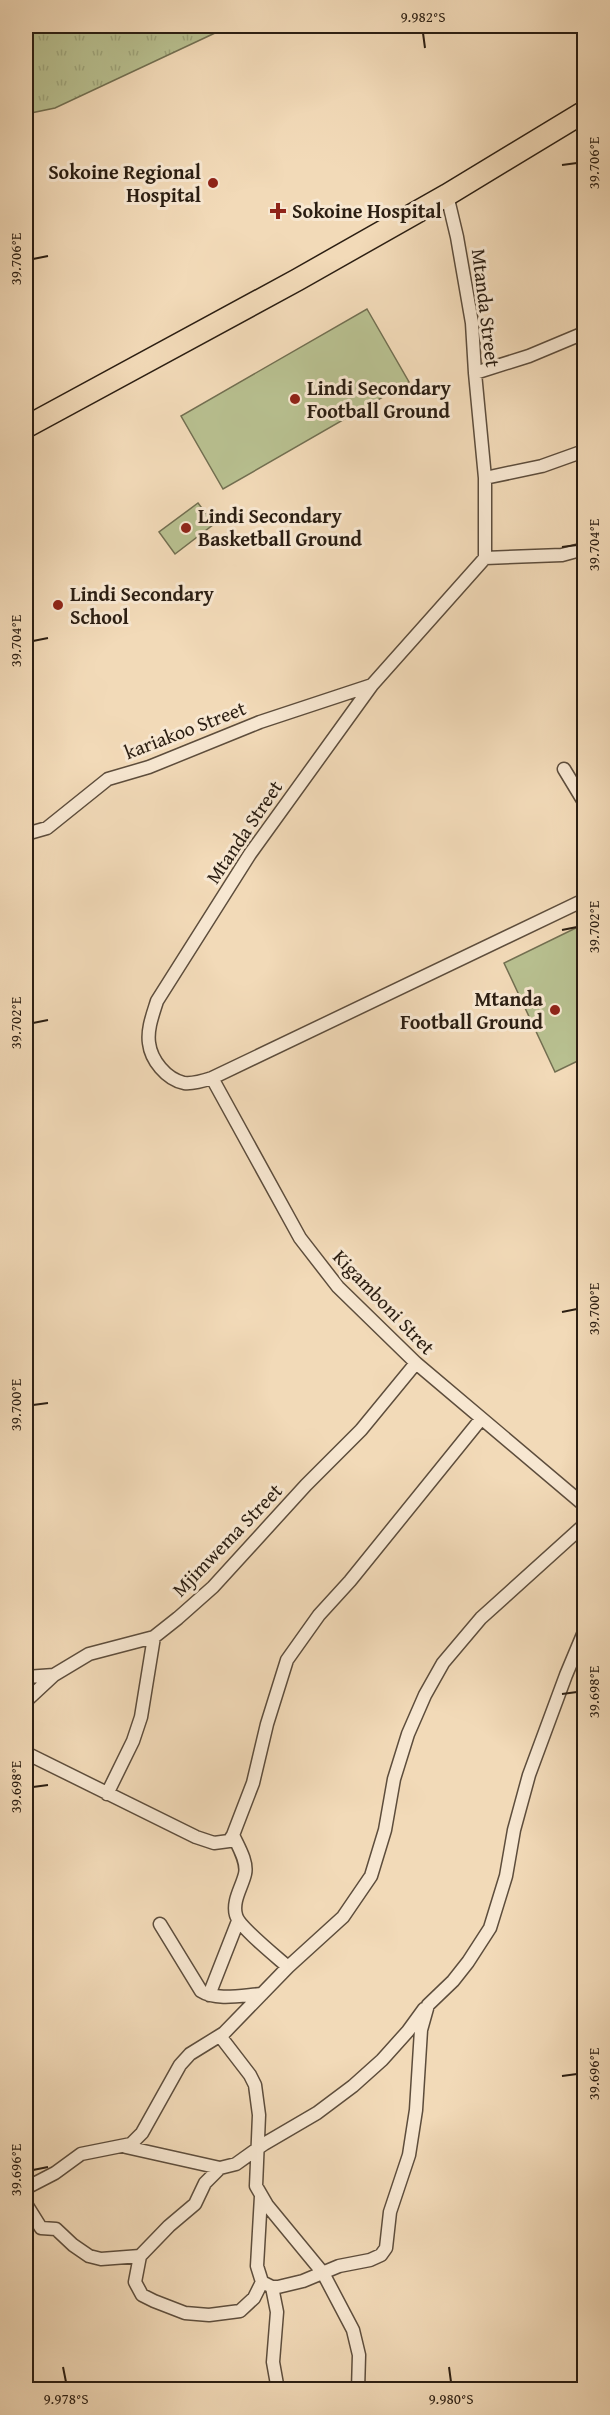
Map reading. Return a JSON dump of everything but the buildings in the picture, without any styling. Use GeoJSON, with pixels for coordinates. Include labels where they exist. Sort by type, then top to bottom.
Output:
{"type":"FeatureCollection","features":[{"type":"Feature","properties":{"kind":"highway"},"geometry":{"type":"LineString","coordinates":[[26,427],[297,280],[447,195],[585,112]]}},
{"type":"Feature","properties":{"kind":"street","name":"Mtanda Street"},"geometry":{"type":"LineString","coordinates":[[447,195],[458,237],[472,323],[485,478],[484,558],[372,685],[250,854],[157,1001],[150,1026],[149,1043],[154,1059],[161,1070],[183,1083],[194,1083],[212,1078],[583,901]]}},
{"type":"Feature","properties":{"kind":"street"},"geometry":{"type":"LineString","coordinates":[[475,373],[518,360],[585,333]]}},
{"type":"Feature","properties":{"kind":"street"},"geometry":{"type":"LineString","coordinates":[[485,478],[542,466],[585,451]]}},
{"type":"Feature","properties":{"kind":"street"},"geometry":{"type":"LineString","coordinates":[[484,558],[562,555],[585,549]]}},
{"type":"Feature","properties":{"kind":"street","name":"kariakoo Street"},"geometry":{"type":"LineString","coordinates":[[26,834],[46,828],[108,780],[176,757],[260,722],[372,685]]}},
{"type":"Feature","properties":{"kind":"street"},"geometry":{"type":"LineString","coordinates":[[564,769],[585,802]]}},
{"type":"Feature","properties":{"kind":"street"},"geometry":{"type":"LineString","coordinates":[[583,901],[585,889]]}},
{"type":"Feature","properties":{"kind":"street","name":"Kigamboni Stret"},"geometry":{"type":"LineString","coordinates":[[212,1078],[300,1238],[338,1287],[416,1363],[584,1503]]}},
{"type":"Feature","properties":{"kind":"street","name":"Mjimwema Street"},"geometry":{"type":"LineString","coordinates":[[26,1677],[54,1675],[89,1654],[154,1637],[178,1618],[213,1587],[306,1485],[361,1430],[416,1363]]}},
{"type":"Feature","properties":{"kind":"street"},"geometry":{"type":"LineString","coordinates":[[26,1753],[196,1837],[214,1843],[229,1841],[253,1783],[267,1724],[287,1660],[318,1615],[362,1566],[481,1419]]}},
{"type":"Feature","properties":{"kind":"street"},"geometry":{"type":"LineString","coordinates":[[126,2147],[142,2133],[180,2064],[190,2054],[220,2036],[288,1967],[343,1917],[371,1876],[385,1830],[394,1779],[408,1734],[425,1695],[443,1663],[482,1618],[585,1525]]}},
{"type":"Feature","properties":{"kind":"street"},"geometry":{"type":"LineString","coordinates":[[26,2188],[89,2151],[126,2147],[220,2168],[236,2164],[317,2113],[353,2086],[396,2045],[428,2005],[453,1981],[490,1928],[506,1876],[514,1830],[529,1775],[558,1696],[585,1632]]}},
{"type":"Feature","properties":{"kind":"street"},"geometry":{"type":"LineString","coordinates":[[107,1794],[133,1741],[141,1717],[154,1637]]}},
{"type":"Feature","properties":{"kind":"street"},"geometry":{"type":"LineString","coordinates":[[26,1701],[54,1675]]}},
{"type":"Feature","properties":{"kind":"street"},"geometry":{"type":"LineString","coordinates":[[233,1835],[244,1861],[246,1873],[236,1903],[235,1914],[238,1921],[288,1967]]}},
{"type":"Feature","properties":{"kind":"street"},"geometry":{"type":"LineString","coordinates":[[209,1995],[238,1921]]}},
{"type":"Feature","properties":{"kind":"street"},"geometry":{"type":"LineString","coordinates":[[160,1924],[201,1991],[209,1995],[262,1994]]}},
{"type":"Feature","properties":{"kind":"street"},"geometry":{"type":"LineString","coordinates":[[220,2168],[205,2183],[195,2204],[169,2226],[140,2256],[135,2282],[142,2295],[185,2313],[222,2314],[240,2311],[267,2284],[303,2281],[339,2266],[381,2255],[386,2248],[390,2212],[409,2155],[416,2110],[421,2030],[428,2005]]}},
{"type":"Feature","properties":{"kind":"street"},"geometry":{"type":"LineString","coordinates":[[220,2036],[255,2085],[259,2115],[256,2181],[261,2196],[323,2273],[353,2330],[359,2355],[358,2390]]}},
{"type":"Feature","properties":{"kind":"street"},"geometry":{"type":"LineString","coordinates":[[261,2196],[257,2266],[267,2284],[277,2312],[273,2362],[278,2390]]}},
{"type":"Feature","properties":{"kind":"street"},"geometry":{"type":"LineString","coordinates":[[26,2204],[41,2228],[56,2229],[89,2256],[101,2259],[140,2256]]}},
{"type":"Feature","properties":{"kind":"green space"},"geometry":{"type":"Polygon","coordinates":[[[26,26],[230,26],[55,108],[26,114],[26,26]]]}},
{"type":"Feature","properties":{"kind":"green space","name":"Lindi Secondary Football Ground"},"geometry":{"type":"Polygon","coordinates":[[[367,309],[409,382],[223,489],[181,416],[367,309]]]}},
{"type":"Feature","properties":{"kind":"green space","name":"Lindi Secondary Basketball Ground"},"geometry":{"type":"Polygon","coordinates":[[[198,503],[214,524],[175,554],[159,532],[198,503]]]}},
{"type":"Feature","properties":{"kind":"green space","name":"Mtanda Football Ground"},"geometry":{"type":"Polygon","coordinates":[[[584,924],[584,1058],[555,1072],[504,963],[584,924]]]}},
{"type":"Feature","properties":{"kind":"place","name":"Sokoine Regional Hospital"},"geometry":{"type":"Point","coordinates":[213,183]}},
{"type":"Feature","properties":{"kind":"place","name":"Sokoine Hospital"},"geometry":{"type":"Point","coordinates":[278,211]}},
{"type":"Feature","properties":{"kind":"place","name":"Lindi Secondary Football Ground"},"geometry":{"type":"Point","coordinates":[295,399]}},
{"type":"Feature","properties":{"kind":"place","name":"Lindi Secondary Basketball Ground"},"geometry":{"type":"Point","coordinates":[186,528]}},
{"type":"Feature","properties":{"kind":"place","name":"Lindi Secondary School"},"geometry":{"type":"Point","coordinates":[58,605]}},
{"type":"Feature","properties":{"kind":"place","name":"Mtanda Football Ground"},"geometry":{"type":"Point","coordinates":[555,1010]}}]}
